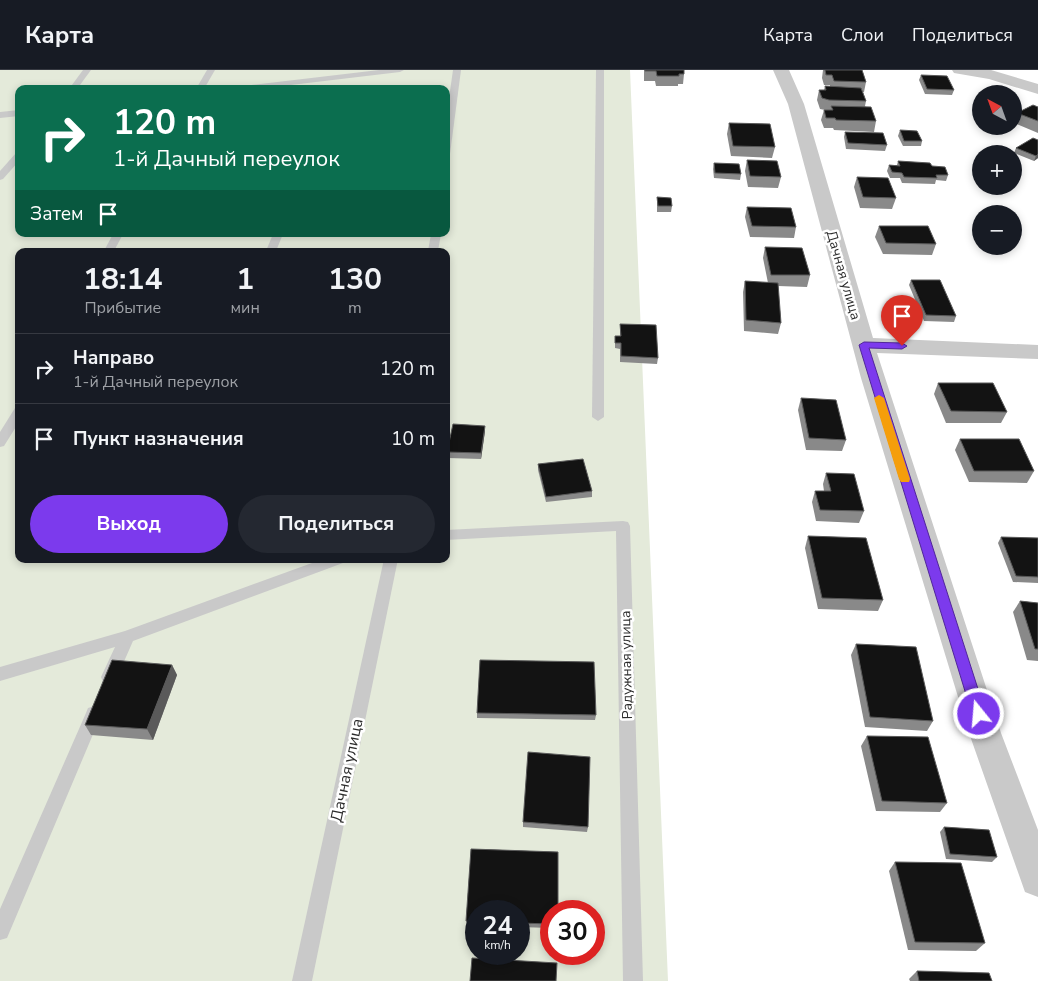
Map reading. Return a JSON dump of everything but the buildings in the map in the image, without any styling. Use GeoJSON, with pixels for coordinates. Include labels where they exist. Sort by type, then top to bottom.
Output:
{"type":"FeatureCollection","features":[{"type":"Feature","properties":{"kind":"street","name":"Дачная улица"},"geometry":{"type":"LineString","coordinates":[[781,70],[796,104],[864,345],[985,733],[1038,879]]}},
{"type":"Feature","properties":{"kind":"street"},"geometry":{"type":"LineString","coordinates":[[960,70],[991,75],[1038,90]]}},
{"type":"Feature","properties":{"kind":"street"},"geometry":{"type":"LineString","coordinates":[[864,345],[1038,352]]}},
{"type":"Feature","properties":{"kind":"lane"},"geometry":{"type":"LineString","coordinates":[[76,85],[87,70]]}},
{"type":"Feature","properties":{"kind":"lane"},"geometry":{"type":"LineString","coordinates":[[202,85],[211,70]]}},
{"type":"Feature","properties":{"kind":"lane"},"geometry":{"type":"LineString","coordinates":[[261,85],[336,74],[400,70]]}},
{"type":"Feature","properties":{"kind":"lane"},"geometry":{"type":"LineString","coordinates":[[450,126],[458,70]]}},
{"type":"Feature","properties":{"kind":"lane"},"geometry":{"type":"LineString","coordinates":[[598,417],[600,70]]}},
{"type":"Feature","properties":{"kind":"lane"},"geometry":{"type":"LineString","coordinates":[[0,114],[15,113]]}},
{"type":"Feature","properties":{"kind":"lane"},"geometry":{"type":"LineString","coordinates":[[0,177],[15,160]]}},
{"type":"Feature","properties":{"kind":"lane"},"geometry":{"type":"LineString","coordinates":[[110,248],[116,237]]}},
{"type":"Feature","properties":{"kind":"lane"},"geometry":{"type":"LineString","coordinates":[[0,443],[15,418]]}},
{"type":"Feature","properties":{"kind":"lane","name":"Радужная улица"},"geometry":{"type":"LineString","coordinates":[[450,535],[623,526],[634,981]]}},
{"type":"Feature","properties":{"kind":"lane"},"geometry":{"type":"LineString","coordinates":[[0,674],[127,637],[327,563]]}},
{"type":"Feature","properties":{"kind":"lane","name":"Дачная улица"},"geometry":{"type":"LineString","coordinates":[[302,981],[390,563]]}},
{"type":"Feature","properties":{"kind":"lane"},"geometry":{"type":"LineString","coordinates":[[0,931],[127,637]]}},
{"type":"Feature","properties":{"kind":"green space"},"geometry":{"type":"Polygon","coordinates":[[[0,70],[630,70],[668,981],[0,981],[0,70]]]}},
{"type":"Feature","properties":{"kind":"slow traffic"},"geometry":{"type":"LineString","coordinates":[[879,398],[905,479]]}},
{"type":"Feature","properties":{"kind":"route"},"geometry":{"type":"LineString","coordinates":[[902,346],[864,345],[979,714]]}}]}
